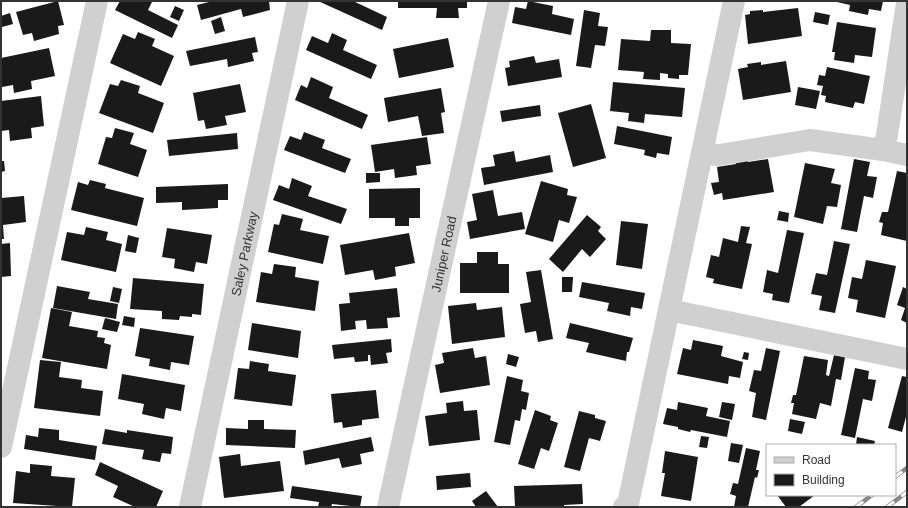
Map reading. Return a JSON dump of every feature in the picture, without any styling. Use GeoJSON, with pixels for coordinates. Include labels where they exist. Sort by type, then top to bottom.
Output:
{"type":"FeatureCollection","features":[{"type":"Feature","properties":{"kind":"street"},"geometry":{"type":"LineString","coordinates":[[1,447],[97,1]]}},
{"type":"Feature","properties":{"kind":"street","name":"Saley Parkway"},"geometry":{"type":"LineString","coordinates":[[190,507],[298,1]]}},
{"type":"Feature","properties":{"kind":"street","name":"Juniper Road"},"geometry":{"type":"LineString","coordinates":[[388,507],[499,1]]}},
{"type":"Feature","properties":{"kind":"street"},"geometry":{"type":"LineString","coordinates":[[628,506],[734,1]]}},
{"type":"Feature","properties":{"kind":"street"},"geometry":{"type":"LineString","coordinates":[[883,150],[887,135],[907,3]]}},
{"type":"Feature","properties":{"kind":"street"},"geometry":{"type":"LineString","coordinates":[[703,154],[719,155],[810,140],[883,150],[907,155]]}},
{"type":"Feature","properties":{"kind":"street"},"geometry":{"type":"LineString","coordinates":[[669,310],[907,359]]}},
{"type":"Feature","properties":{"kind":"building"},"geometry":{"type":"Polygon","coordinates":[[[58,1],[64,25],[58,26],[59,34],[34,41],[32,33],[23,35],[16,12],[58,1]]]}},
{"type":"Feature","properties":{"kind":"building"},"geometry":{"type":"Polygon","coordinates":[[[120,1],[152,2],[148,10],[178,25],[172,38],[115,10],[120,1]]]}},
{"type":"Feature","properties":{"kind":"building"},"geometry":{"type":"Polygon","coordinates":[[[213,1],[269,1],[270,10],[243,17],[241,9],[201,20],[197,5],[213,1]]]}},
{"type":"Feature","properties":{"kind":"building"},"geometry":{"type":"Polygon","coordinates":[[[318,1],[353,1],[387,17],[382,30],[318,1]]]}},
{"type":"Feature","properties":{"kind":"building"},"geometry":{"type":"Polygon","coordinates":[[[398,1],[467,1],[467,8],[458,8],[459,18],[436,18],[437,8],[398,8],[398,1]]]}},
{"type":"Feature","properties":{"kind":"building"},"geometry":{"type":"Polygon","coordinates":[[[528,1],[553,6],[552,14],[574,19],[571,35],[512,23],[515,7],[526,9],[528,1]]]}},
{"type":"Feature","properties":{"kind":"building"},"geometry":{"type":"Polygon","coordinates":[[[883,1],[881,11],[869,9],[868,15],[849,11],[850,5],[837,2],[883,1]]]}},
{"type":"Feature","properties":{"kind":"building"},"geometry":{"type":"Polygon","coordinates":[[[175,6],[184,10],[179,21],[170,17],[175,6]]]}},
{"type":"Feature","properties":{"kind":"building"},"geometry":{"type":"Polygon","coordinates":[[[798,8],[802,36],[748,44],[745,15],[750,14],[750,11],[763,10],[763,12],[798,8]]]}},
{"type":"Feature","properties":{"kind":"building"},"geometry":{"type":"Polygon","coordinates":[[[584,10],[600,13],[598,26],[608,27],[605,46],[595,45],[591,68],[576,66],[584,10]]]}},
{"type":"Feature","properties":{"kind":"building"},"geometry":{"type":"Polygon","coordinates":[[[815,12],[830,15],[828,25],[813,22],[815,12]]]}},
{"type":"Feature","properties":{"kind":"building"},"geometry":{"type":"Polygon","coordinates":[[[10,13],[13,24],[2,27],[1,16],[10,13]]]}},
{"type":"Feature","properties":{"kind":"building"},"geometry":{"type":"Polygon","coordinates":[[[221,17],[225,31],[215,34],[211,21],[221,17]]]}},
{"type":"Feature","properties":{"kind":"building"},"geometry":{"type":"Polygon","coordinates":[[[837,22],[876,28],[872,57],[855,55],[854,63],[834,60],[835,52],[832,52],[837,22]]]}},
{"type":"Feature","properties":{"kind":"building"},"geometry":{"type":"Polygon","coordinates":[[[651,30],[671,30],[671,43],[691,44],[688,75],[679,75],[679,79],[668,78],[668,74],[660,73],[660,80],[643,79],[644,72],[618,70],[621,39],[650,41],[651,30]]]}},
{"type":"Feature","properties":{"kind":"building"},"geometry":{"type":"Polygon","coordinates":[[[138,32],[155,39],[152,46],[174,56],[161,86],[110,63],[123,34],[135,39],[138,32]]]}},
{"type":"Feature","properties":{"kind":"building"},"geometry":{"type":"Polygon","coordinates":[[[332,33],[347,40],[343,50],[377,65],[371,79],[306,50],[312,36],[328,43],[332,33]]]}},
{"type":"Feature","properties":{"kind":"building"},"geometry":{"type":"Polygon","coordinates":[[[255,37],[258,52],[252,53],[254,61],[228,67],[227,59],[190,66],[186,51],[255,37]]]}},
{"type":"Feature","properties":{"kind":"building"},"geometry":{"type":"Polygon","coordinates":[[[448,38],[454,67],[399,78],[393,49],[448,38]]]}},
{"type":"Feature","properties":{"kind":"building"},"geometry":{"type":"Polygon","coordinates":[[[49,48],[55,76],[31,81],[32,89],[14,93],[13,85],[2,87],[1,58],[49,48]]]}},
{"type":"Feature","properties":{"kind":"building"},"geometry":{"type":"Polygon","coordinates":[[[534,56],[536,63],[559,59],[562,77],[508,86],[505,68],[510,67],[509,61],[534,56]]]}},
{"type":"Feature","properties":{"kind":"building"},"geometry":{"type":"Polygon","coordinates":[[[786,61],[791,92],[743,100],[738,69],[748,67],[747,64],[761,62],[761,65],[786,61]]]}},
{"type":"Feature","properties":{"kind":"building"},"geometry":{"type":"Polygon","coordinates":[[[827,67],[870,76],[864,104],[855,102],[853,108],[825,102],[826,96],[821,95],[823,86],[817,85],[819,75],[825,76],[827,67]]]}},
{"type":"Feature","properties":{"kind":"building"},"geometry":{"type":"Polygon","coordinates":[[[311,77],[333,87],[329,98],[368,115],[362,129],[295,100],[301,85],[307,88],[311,77]]]}},
{"type":"Feature","properties":{"kind":"building"},"geometry":{"type":"Polygon","coordinates":[[[121,80],[140,86],[138,93],[164,103],[153,133],[99,113],[110,84],[118,86],[121,80]]]}},
{"type":"Feature","properties":{"kind":"building"},"geometry":{"type":"Polygon","coordinates":[[[613,82],[685,88],[682,117],[645,114],[644,123],[628,121],[629,113],[610,111],[613,82]]]}},
{"type":"Feature","properties":{"kind":"building"},"geometry":{"type":"Polygon","coordinates":[[[240,84],[246,112],[225,116],[227,125],[206,129],[204,120],[198,121],[193,93],[240,84]]]}},
{"type":"Feature","properties":{"kind":"building"},"geometry":{"type":"Polygon","coordinates":[[[798,87],[820,91],[816,109],[795,105],[798,87]]]}},
{"type":"Feature","properties":{"kind":"building"},"geometry":{"type":"Polygon","coordinates":[[[441,88],[445,112],[441,113],[444,133],[422,136],[418,116],[388,122],[384,98],[441,88]]]}},
{"type":"Feature","properties":{"kind":"building"},"geometry":{"type":"Polygon","coordinates":[[[41,96],[44,126],[31,128],[32,138],[10,141],[9,130],[1,131],[1,101],[41,96]]]}},
{"type":"Feature","properties":{"kind":"building"},"geometry":{"type":"Polygon","coordinates":[[[591,104],[606,158],[573,167],[558,113],[591,104]]]}},
{"type":"Feature","properties":{"kind":"building"},"geometry":{"type":"Polygon","coordinates":[[[540,105],[541,116],[502,122],[500,111],[540,105]]]}},
{"type":"Feature","properties":{"kind":"building"},"geometry":{"type":"Polygon","coordinates":[[[617,126],[672,137],[669,155],[657,153],[656,158],[644,155],[645,150],[614,144],[617,126]]]}},
{"type":"Feature","properties":{"kind":"building"},"geometry":{"type":"Polygon","coordinates":[[[115,128],[134,133],[130,144],[147,150],[138,177],[98,164],[106,137],[112,138],[115,128]]]}},
{"type":"Feature","properties":{"kind":"building"},"geometry":{"type":"Polygon","coordinates":[[[304,132],[325,140],[322,148],[351,159],[345,173],[284,150],[290,136],[301,140],[304,132]]]}},
{"type":"Feature","properties":{"kind":"building"},"geometry":{"type":"Polygon","coordinates":[[[237,133],[238,149],[169,156],[167,140],[237,133]]]}},
{"type":"Feature","properties":{"kind":"building"},"geometry":{"type":"Polygon","coordinates":[[[427,137],[431,164],[416,166],[417,175],[395,178],[394,169],[375,172],[371,145],[427,137]]]}},
{"type":"Feature","properties":{"kind":"building"},"geometry":{"type":"Polygon","coordinates":[[[514,151],[516,162],[550,155],[553,172],[484,185],[481,168],[495,166],[493,155],[514,151]]]}},
{"type":"Feature","properties":{"kind":"building"},"geometry":{"type":"Polygon","coordinates":[[[747,158],[748,162],[768,159],[774,192],[723,200],[722,193],[714,195],[711,183],[719,182],[717,167],[736,164],[735,160],[747,158]]]}},
{"type":"Feature","properties":{"kind":"building"},"geometry":{"type":"Polygon","coordinates":[[[854,159],[870,162],[867,176],[877,177],[873,198],[864,196],[857,232],[841,229],[854,159]]]}},
{"type":"Feature","properties":{"kind":"building"},"geometry":{"type":"Polygon","coordinates":[[[1,161],[4,161],[5,171],[1,172],[1,161]]]}},
{"type":"Feature","properties":{"kind":"building"},"geometry":{"type":"Polygon","coordinates":[[[805,163],[835,169],[831,183],[841,185],[837,207],[827,206],[823,224],[794,217],[805,163]]]}},
{"type":"Feature","properties":{"kind":"building"},"geometry":{"type":"Polygon","coordinates":[[[897,171],[907,173],[907,241],[881,235],[883,223],[879,222],[882,212],[888,212],[897,171]]]}},
{"type":"Feature","properties":{"kind":"building"},"geometry":{"type":"Polygon","coordinates":[[[366,173],[380,173],[380,182],[366,183],[366,173]]]}},
{"type":"Feature","properties":{"kind":"building"},"geometry":{"type":"Polygon","coordinates":[[[292,178],[312,186],[308,196],[347,209],[341,224],[273,200],[279,185],[289,189],[292,178]]]}},
{"type":"Feature","properties":{"kind":"building"},"geometry":{"type":"Polygon","coordinates":[[[90,180],[106,184],[105,188],[144,198],[137,226],[71,210],[78,182],[88,185],[90,180]]]}},
{"type":"Feature","properties":{"kind":"building"},"geometry":{"type":"Polygon","coordinates":[[[541,181],[568,189],[567,195],[577,197],[569,223],[559,220],[553,242],[525,234],[541,181]]]}},
{"type":"Feature","properties":{"kind":"building"},"geometry":{"type":"Polygon","coordinates":[[[228,184],[228,200],[218,200],[218,208],[182,210],[182,202],[156,203],[156,187],[228,184]]]}},
{"type":"Feature","properties":{"kind":"building"},"geometry":{"type":"Polygon","coordinates":[[[420,188],[420,218],[409,218],[409,226],[395,226],[395,218],[369,218],[369,189],[420,188]]]}},
{"type":"Feature","properties":{"kind":"building"},"geometry":{"type":"Polygon","coordinates":[[[493,190],[498,216],[522,212],[525,229],[470,239],[467,222],[477,220],[472,194],[493,190]]]}},
{"type":"Feature","properties":{"kind":"building"},"geometry":{"type":"Polygon","coordinates":[[[24,196],[26,222],[3,225],[4,239],[1,239],[1,198],[24,196]]]}},
{"type":"Feature","properties":{"kind":"building"},"geometry":{"type":"Polygon","coordinates":[[[779,211],[789,213],[788,222],[777,220],[779,211]]]}},
{"type":"Feature","properties":{"kind":"building"},"geometry":{"type":"Polygon","coordinates":[[[282,214],[303,219],[300,230],[329,236],[323,264],[268,252],[274,224],[279,225],[282,214]]]}},
{"type":"Feature","properties":{"kind":"building"},"geometry":{"type":"Polygon","coordinates":[[[587,215],[601,227],[598,231],[606,239],[590,257],[582,249],[563,272],[549,259],[587,215]]]}},
{"type":"Feature","properties":{"kind":"building"},"geometry":{"type":"Polygon","coordinates":[[[621,221],[648,224],[642,269],[616,265],[621,221]]]}},
{"type":"Feature","properties":{"kind":"building"},"geometry":{"type":"Polygon","coordinates":[[[741,226],[750,227],[746,243],[752,244],[742,289],[713,283],[714,279],[706,277],[711,255],[719,257],[723,238],[738,242],[741,226]]]}},
{"type":"Feature","properties":{"kind":"building"},"geometry":{"type":"Polygon","coordinates":[[[86,227],[108,232],[106,240],[122,244],[116,272],[61,260],[67,232],[84,235],[86,227]]]}},
{"type":"Feature","properties":{"kind":"building"},"geometry":{"type":"Polygon","coordinates":[[[167,228],[212,235],[207,264],[196,262],[194,272],[174,268],[175,259],[162,257],[167,228]]]}},
{"type":"Feature","properties":{"kind":"building"},"geometry":{"type":"Polygon","coordinates":[[[787,230],[804,233],[789,303],[772,300],[773,294],[763,292],[767,270],[778,273],[787,230]]]}},
{"type":"Feature","properties":{"kind":"building"},"geometry":{"type":"Polygon","coordinates":[[[409,233],[415,263],[395,267],[396,276],[375,280],[373,270],[345,275],[340,245],[409,233]]]}},
{"type":"Feature","properties":{"kind":"building"},"geometry":{"type":"Polygon","coordinates":[[[128,235],[139,238],[136,253],[125,251],[128,235]]]}},
{"type":"Feature","properties":{"kind":"building"},"geometry":{"type":"Polygon","coordinates":[[[834,241],[850,244],[835,313],[819,310],[822,296],[811,294],[816,273],[827,275],[834,241]]]}},
{"type":"Feature","properties":{"kind":"building"},"geometry":{"type":"Polygon","coordinates":[[[10,243],[11,276],[1,277],[1,244],[10,243]]]}},
{"type":"Feature","properties":{"kind":"building"},"geometry":{"type":"Polygon","coordinates":[[[477,252],[498,252],[498,264],[509,264],[509,293],[460,293],[460,263],[477,263],[477,252]]]}},
{"type":"Feature","properties":{"kind":"building"},"geometry":{"type":"Polygon","coordinates":[[[866,260],[896,266],[885,318],[856,312],[858,300],[848,298],[852,277],[862,279],[866,260]]]}},
{"type":"Feature","properties":{"kind":"building"},"geometry":{"type":"Polygon","coordinates":[[[274,264],[296,267],[295,277],[319,281],[315,311],[256,302],[261,272],[272,274],[274,264]]]}},
{"type":"Feature","properties":{"kind":"building"},"geometry":{"type":"Polygon","coordinates":[[[541,270],[553,339],[538,342],[536,331],[525,333],[520,304],[531,302],[526,272],[541,270]]]}},
{"type":"Feature","properties":{"kind":"building"},"geometry":{"type":"Polygon","coordinates":[[[562,277],[573,277],[572,292],[562,292],[562,277]]]}},
{"type":"Feature","properties":{"kind":"building"},"geometry":{"type":"Polygon","coordinates":[[[133,278],[204,284],[201,315],[192,314],[192,317],[180,316],[179,320],[162,319],[162,311],[130,309],[133,278]]]}},
{"type":"Feature","properties":{"kind":"building"},"geometry":{"type":"Polygon","coordinates":[[[582,282],[645,293],[642,309],[631,307],[630,316],[607,311],[609,303],[579,297],[582,282]]]}},
{"type":"Feature","properties":{"kind":"building"},"geometry":{"type":"Polygon","coordinates":[[[57,286],[90,292],[88,299],[118,304],[116,319],[53,308],[57,286]]]}},
{"type":"Feature","properties":{"kind":"building"},"geometry":{"type":"Polygon","coordinates":[[[113,287],[122,289],[119,303],[110,301],[113,287]]]}},
{"type":"Feature","properties":{"kind":"building"},"geometry":{"type":"Polygon","coordinates":[[[903,287],[907,289],[907,323],[901,320],[905,308],[897,305],[903,287]]]}},
{"type":"Feature","properties":{"kind":"building"},"geometry":{"type":"Polygon","coordinates":[[[397,288],[400,317],[387,318],[388,328],[367,329],[366,320],[355,321],[356,329],[341,331],[339,304],[350,303],[349,293],[397,288]]]}},
{"type":"Feature","properties":{"kind":"building"},"geometry":{"type":"Polygon","coordinates":[[[476,303],[477,310],[502,307],[505,337],[452,344],[448,306],[476,303]]]}},
{"type":"Feature","properties":{"kind":"building"},"geometry":{"type":"Polygon","coordinates":[[[51,308],[72,312],[69,326],[98,331],[97,337],[105,338],[104,343],[111,345],[107,369],[42,358],[51,308]]]}},
{"type":"Feature","properties":{"kind":"building"},"geometry":{"type":"Polygon","coordinates":[[[124,316],[135,318],[134,327],[122,325],[124,316]]]}},
{"type":"Feature","properties":{"kind":"building"},"geometry":{"type":"Polygon","coordinates":[[[105,318],[120,322],[117,332],[102,329],[105,318]]]}},
{"type":"Feature","properties":{"kind":"building"},"geometry":{"type":"Polygon","coordinates":[[[252,323],[301,331],[298,358],[248,350],[252,323]]]}},
{"type":"Feature","properties":{"kind":"building"},"geometry":{"type":"Polygon","coordinates":[[[570,323],[633,338],[629,352],[627,352],[626,361],[586,352],[589,343],[566,338],[570,323]]]}},
{"type":"Feature","properties":{"kind":"building"},"geometry":{"type":"Polygon","coordinates":[[[140,328],[194,336],[189,365],[171,362],[170,370],[149,366],[150,359],[135,356],[140,328]]]}},
{"type":"Feature","properties":{"kind":"building"},"geometry":{"type":"Polygon","coordinates":[[[391,339],[392,352],[386,353],[388,363],[371,365],[370,355],[368,355],[368,361],[355,362],[354,357],[334,359],[332,345],[391,339]]]}},
{"type":"Feature","properties":{"kind":"building"},"geometry":{"type":"Polygon","coordinates":[[[693,340],[723,346],[721,356],[743,362],[740,378],[729,376],[728,384],[677,374],[683,348],[691,350],[693,340]]]}},
{"type":"Feature","properties":{"kind":"building"},"geometry":{"type":"Polygon","coordinates":[[[473,348],[475,358],[486,356],[490,385],[440,393],[435,365],[444,363],[442,353],[473,348]]]}},
{"type":"Feature","properties":{"kind":"building"},"geometry":{"type":"Polygon","coordinates":[[[766,348],[780,351],[766,420],[752,417],[756,393],[749,391],[754,370],[761,371],[766,348]]]}},
{"type":"Feature","properties":{"kind":"building"},"geometry":{"type":"Polygon","coordinates":[[[744,352],[749,353],[748,360],[742,359],[744,352]]]}},
{"type":"Feature","properties":{"kind":"building"},"geometry":{"type":"Polygon","coordinates":[[[508,354],[519,357],[516,367],[506,364],[508,354]]]}},
{"type":"Feature","properties":{"kind":"building"},"geometry":{"type":"Polygon","coordinates":[[[834,355],[845,357],[841,380],[836,379],[831,406],[820,403],[816,419],[792,414],[794,403],[791,403],[793,395],[796,395],[804,356],[828,360],[826,375],[829,376],[834,355]]]}},
{"type":"Feature","properties":{"kind":"building"},"geometry":{"type":"Polygon","coordinates":[[[40,360],[61,362],[59,377],[82,380],[81,388],[103,391],[100,416],[34,408],[40,360]]]}},
{"type":"Feature","properties":{"kind":"building"},"geometry":{"type":"Polygon","coordinates":[[[250,361],[269,364],[268,371],[296,375],[292,406],[234,399],[238,368],[249,369],[250,361]]]}},
{"type":"Feature","properties":{"kind":"building"},"geometry":{"type":"Polygon","coordinates":[[[855,368],[869,371],[868,379],[876,380],[872,401],[863,399],[855,438],[841,435],[855,368]]]}},
{"type":"Feature","properties":{"kind":"building"},"geometry":{"type":"Polygon","coordinates":[[[122,374],[185,385],[181,411],[166,408],[164,419],[142,414],[144,404],[118,399],[122,374]]]}},
{"type":"Feature","properties":{"kind":"building"},"geometry":{"type":"Polygon","coordinates":[[[507,376],[523,380],[521,391],[529,393],[526,410],[522,409],[520,421],[515,420],[510,445],[494,442],[507,376]]]}},
{"type":"Feature","properties":{"kind":"building"},"geometry":{"type":"Polygon","coordinates":[[[902,376],[907,377],[907,413],[902,432],[888,428],[902,376]]]}},
{"type":"Feature","properties":{"kind":"building"},"geometry":{"type":"Polygon","coordinates":[[[376,390],[379,418],[362,420],[362,425],[343,428],[342,422],[334,423],[331,394],[376,390]]]}},
{"type":"Feature","properties":{"kind":"building"},"geometry":{"type":"Polygon","coordinates":[[[463,401],[464,411],[477,410],[480,440],[429,446],[425,416],[447,413],[446,403],[463,401]]]}},
{"type":"Feature","properties":{"kind":"building"},"geometry":{"type":"Polygon","coordinates":[[[678,402],[708,408],[706,416],[730,421],[727,437],[691,430],[690,432],[678,429],[678,427],[663,424],[667,408],[677,410],[678,402]]]}},
{"type":"Feature","properties":{"kind":"building"},"geometry":{"type":"Polygon","coordinates":[[[722,402],[735,404],[732,420],[719,417],[722,402]]]}},
{"type":"Feature","properties":{"kind":"building"},"geometry":{"type":"Polygon","coordinates":[[[535,410],[551,416],[550,420],[558,423],[549,451],[541,448],[534,469],[518,464],[535,410]]]}},
{"type":"Feature","properties":{"kind":"building"},"geometry":{"type":"Polygon","coordinates":[[[579,411],[595,415],[595,418],[606,421],[600,441],[589,438],[580,471],[564,467],[579,411]]]}},
{"type":"Feature","properties":{"kind":"building"},"geometry":{"type":"Polygon","coordinates":[[[790,419],[805,422],[802,434],[788,431],[790,419]]]}},
{"type":"Feature","properties":{"kind":"building"},"geometry":{"type":"Polygon","coordinates":[[[248,420],[264,420],[264,429],[296,430],[295,448],[226,445],[226,428],[248,429],[248,420]]]}},
{"type":"Feature","properties":{"kind":"building"},"geometry":{"type":"Polygon","coordinates":[[[39,428],[59,430],[59,440],[97,446],[95,460],[24,449],[26,435],[38,437],[39,428]]]}},
{"type":"Feature","properties":{"kind":"building"},"geometry":{"type":"Polygon","coordinates":[[[105,429],[127,433],[127,430],[173,437],[171,454],[162,453],[160,462],[142,459],[144,450],[102,444],[105,429]]]}},
{"type":"Feature","properties":{"kind":"building"},"geometry":{"type":"Polygon","coordinates":[[[701,436],[709,437],[707,448],[699,447],[701,436]]]}},
{"type":"Feature","properties":{"kind":"building"},"geometry":{"type":"Polygon","coordinates":[[[371,437],[374,451],[360,454],[362,464],[342,468],[339,458],[305,465],[303,451],[371,437]]]}},
{"type":"Feature","properties":{"kind":"building"},"geometry":{"type":"Polygon","coordinates":[[[857,437],[875,441],[874,444],[856,444],[857,437]]]}},
{"type":"Feature","properties":{"kind":"building"},"geometry":{"type":"Polygon","coordinates":[[[731,443],[743,445],[739,463],[728,461],[731,443]]]}},
{"type":"Feature","properties":{"kind":"building"},"geometry":{"type":"Polygon","coordinates":[[[746,448],[760,451],[756,470],[759,470],[757,478],[755,477],[748,507],[734,507],[736,496],[730,494],[733,483],[738,484],[746,448]]]}},
{"type":"Feature","properties":{"kind":"building"},"geometry":{"type":"Polygon","coordinates":[[[665,451],[698,457],[691,501],[661,496],[665,473],[662,473],[665,451]]]}},
{"type":"Feature","properties":{"kind":"building"},"geometry":{"type":"Polygon","coordinates":[[[240,454],[241,466],[280,461],[284,491],[224,498],[219,457],[240,454]]]}},
{"type":"Feature","properties":{"kind":"building"},"geometry":{"type":"Polygon","coordinates":[[[100,462],[163,491],[156,507],[135,507],[113,497],[118,486],[95,475],[100,462]]]}},
{"type":"Feature","properties":{"kind":"building"},"geometry":{"type":"Polygon","coordinates":[[[30,464],[52,466],[51,476],[75,478],[72,507],[13,503],[16,471],[30,473],[30,464]]]}},
{"type":"Feature","properties":{"kind":"building"},"geometry":{"type":"Polygon","coordinates":[[[470,473],[471,487],[437,490],[436,476],[470,473]]]}},
{"type":"Feature","properties":{"kind":"building"},"geometry":{"type":"Polygon","coordinates":[[[582,484],[583,504],[564,505],[564,507],[515,507],[514,486],[582,484]]]}},
{"type":"Feature","properties":{"kind":"building"},"geometry":{"type":"Polygon","coordinates":[[[292,486],[362,496],[360,507],[332,504],[331,507],[318,507],[319,502],[290,498],[292,486]]]}},
{"type":"Feature","properties":{"kind":"building"},"geometry":{"type":"Polygon","coordinates":[[[486,491],[498,507],[476,507],[472,501],[486,491]]]}},
{"type":"Feature","properties":{"kind":"building"},"geometry":{"type":"Polygon","coordinates":[[[778,496],[814,496],[799,507],[786,507],[778,496]]]}},
{"type":"Feature","properties":{"kind":"railway"},"geometry":{"type":"LineString","coordinates":[[896,476],[907,468]]}},
{"type":"Feature","properties":{"kind":"railway"},"geometry":{"type":"LineString","coordinates":[[887,507],[907,492]]}},
{"type":"Feature","properties":{"kind":"railway"},"geometry":{"type":"LineString","coordinates":[[856,507],[871,496]]}}]}
